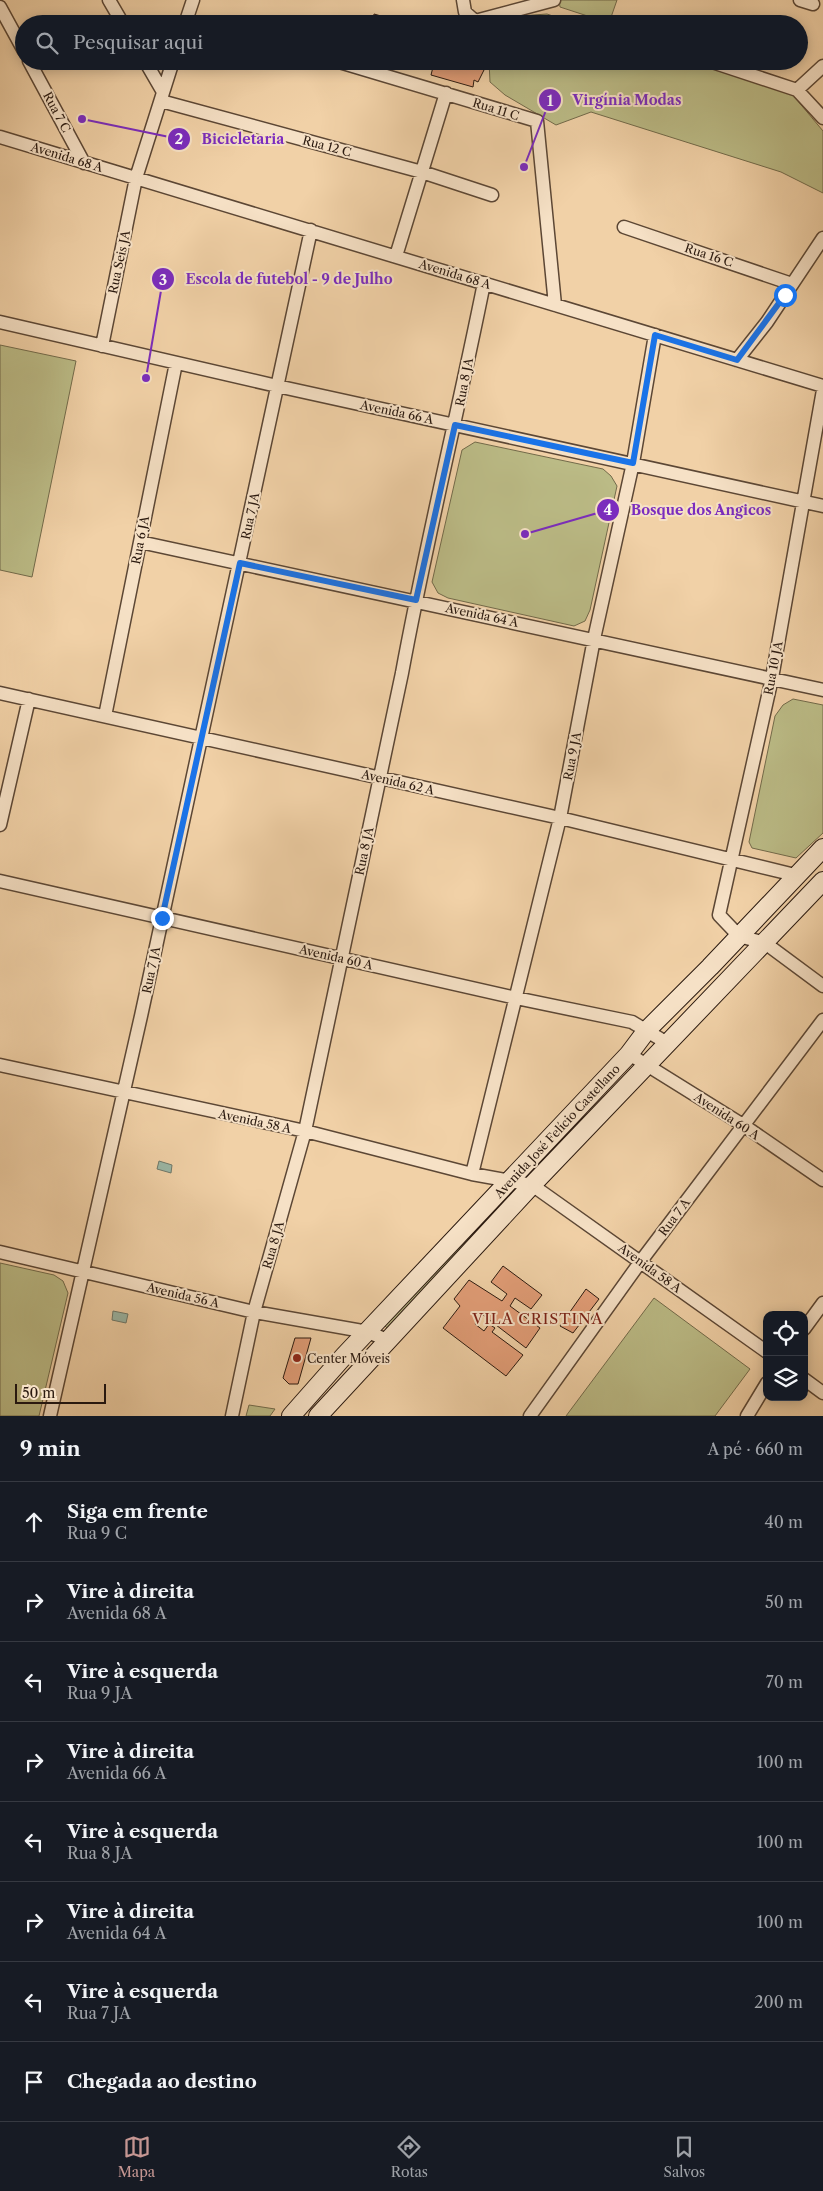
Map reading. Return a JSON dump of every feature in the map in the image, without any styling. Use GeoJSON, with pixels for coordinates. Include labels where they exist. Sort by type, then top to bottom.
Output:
{"type":"FeatureCollection","features":[{"type":"Feature","properties":{"kind":"main road","name":"Avenida José Felício Castellano"},"geometry":{"type":"LineString","coordinates":[[291,1416],[344,1356],[629,1054],[647,1030],[823,848]]}},
{"type":"Feature","properties":{"kind":"main road","name":"Avenida José Felício Castellano"},"geometry":{"type":"LineString","coordinates":[[318,1416],[532,1185],[648,1066],[667,1043],[823,881]]}},
{"type":"Feature","properties":{"kind":"street"},"geometry":{"type":"LineString","coordinates":[[109,0],[118,15]]}},
{"type":"Feature","properties":{"kind":"street"},"geometry":{"type":"LineString","coordinates":[[188,15],[193,0]]}},
{"type":"Feature","properties":{"kind":"street"},"geometry":{"type":"LineString","coordinates":[[463,0],[465,12],[468,15]]}},
{"type":"Feature","properties":{"kind":"street"},"geometry":{"type":"LineString","coordinates":[[497,15],[554,0]]}},
{"type":"Feature","properties":{"kind":"street"},"geometry":{"type":"LineString","coordinates":[[800,0],[814,4]]}},
{"type":"Feature","properties":{"kind":"street"},"geometry":{"type":"LineString","coordinates":[[0,7],[15,34]]}},
{"type":"Feature","properties":{"kind":"street"},"geometry":{"type":"LineString","coordinates":[[797,90],[823,66]]}},
{"type":"Feature","properties":{"kind":"street","name":"Rua 7 C"},"geometry":{"type":"LineString","coordinates":[[34,70],[84,163]]}},
{"type":"Feature","properties":{"kind":"street"},"geometry":{"type":"LineString","coordinates":[[149,70],[162,96]]}},
{"type":"Feature","properties":{"kind":"street","name":"Rua Seis JA"},"geometry":{"type":"LineString","coordinates":[[102,346],[136,178],[170,70]]}},
{"type":"Feature","properties":{"kind":"street","name":"Rua 11 C"},"geometry":{"type":"LineString","coordinates":[[367,70],[537,121],[556,305]]}},
{"type":"Feature","properties":{"kind":"street"},"geometry":{"type":"LineString","coordinates":[[736,70],[797,90],[823,118]]}},
{"type":"Feature","properties":{"kind":"street"},"geometry":{"type":"LineString","coordinates":[[396,256],[446,93]]}},
{"type":"Feature","properties":{"kind":"street","name":"Rua 12 C"},"geometry":{"type":"LineString","coordinates":[[162,96],[422,172],[492,196]]}},
{"type":"Feature","properties":{"kind":"street","name":"Avenida 68 A"},"geometry":{"type":"LineString","coordinates":[[0,137],[823,386]]}},
{"type":"Feature","properties":{"kind":"street","name":"Rua 16 C"},"geometry":{"type":"LineString","coordinates":[[624,227],[792,284]]}},
{"type":"Feature","properties":{"kind":"street","name":"Rua 7 JA"},"geometry":{"type":"LineString","coordinates":[[50,1416],[124,1092],[311,230]]}},
{"type":"Feature","properties":{"kind":"street"},"geometry":{"type":"LineString","coordinates":[[737,360],[767,322],[823,238]]}},
{"type":"Feature","properties":{"kind":"street","name":"Rua 8 JA"},"geometry":{"type":"LineString","coordinates":[[232,1416],[254,1312],[305,1131],[484,283]]}},
{"type":"Feature","properties":{"kind":"street","name":"Avenida 66 A"},"geometry":{"type":"LineString","coordinates":[[0,322],[277,386],[823,506]]}},
{"type":"Feature","properties":{"kind":"street","name":"Rua 9 JA"},"geometry":{"type":"LineString","coordinates":[[472,1174],[560,818],[594,639],[633,463],[655,335]]}},
{"type":"Feature","properties":{"kind":"street","name":"Rua 6 JA"},"geometry":{"type":"LineString","coordinates":[[105,716],[176,363]]}},
{"type":"Feature","properties":{"kind":"street","name":"Rua 10 JA"},"geometry":{"type":"LineString","coordinates":[[739,936],[719,916],[772,678],[823,390]]}},
{"type":"Feature","properties":{"kind":"street","name":"Avenida 64 A"},"geometry":{"type":"LineString","coordinates":[[140,542],[416,600],[823,690]]}},
{"type":"Feature","properties":{"kind":"street","name":"Avenida 62 A"},"geometry":{"type":"LineString","coordinates":[[0,693],[560,818],[732,858],[795,875]]}},
{"type":"Feature","properties":{"kind":"street"},"geometry":{"type":"LineString","coordinates":[[0,825],[29,699]]}},
{"type":"Feature","properties":{"kind":"street","name":"Avenida 60 A"},"geometry":{"type":"LineString","coordinates":[[0,881],[341,959],[632,1022],[667,1043]]}},
{"type":"Feature","properties":{"kind":"street"},"geometry":{"type":"LineString","coordinates":[[739,936],[765,943],[823,986]]}},
{"type":"Feature","properties":{"kind":"street","name":"Rua 7 A"},"geometry":{"type":"LineString","coordinates":[[530,1416],[641,1261],[823,1020]]}},
{"type":"Feature","properties":{"kind":"street","name":"Avenida 60 A"},"geometry":{"type":"LineString","coordinates":[[629,1054],[743,1125],[823,1180]]}},
{"type":"Feature","properties":{"kind":"street","name":"Avenida 58 A"},"geometry":{"type":"LineString","coordinates":[[0,1065],[305,1131],[472,1174],[532,1185],[763,1349]]}},
{"type":"Feature","properties":{"kind":"street","name":"Avenida 56 A"},"geometry":{"type":"LineString","coordinates":[[0,1252],[254,1312],[368,1332],[387,1340]]}},
{"type":"Feature","properties":{"kind":"street"},"geometry":{"type":"LineString","coordinates":[[808,1324],[823,1303]]}},
{"type":"Feature","properties":{"kind":"street"},"geometry":{"type":"LineString","coordinates":[[808,1382],[823,1393]]}},
{"type":"Feature","properties":{"kind":"street"},"geometry":{"type":"LineString","coordinates":[[747,1416],[763,1390]]}},
{"type":"Feature","properties":{"kind":"green space"},"geometry":{"type":"Polygon","coordinates":[[[559,0],[617,0],[612,15],[584,15],[560,7],[559,0]]]}},
{"type":"Feature","properties":{"kind":"green space"},"geometry":{"type":"Polygon","coordinates":[[[489,70],[719,70],[792,94],[823,131],[823,193],[781,172],[591,112],[556,125],[505,95],[490,82],[489,70]]]}},
{"type":"Feature","properties":{"kind":"green space"},"geometry":{"type":"Polygon","coordinates":[[[0,345],[76,361],[32,577],[0,570],[0,345]]]}},
{"type":"Feature","properties":{"kind":"green space"},"geometry":{"type":"Polygon","coordinates":[[[475,442],[603,469],[611,476],[617,486],[590,610],[585,621],[574,626],[448,598],[438,593],[432,582],[462,450],[475,442]]]}},
{"type":"Feature","properties":{"kind":"green space"},"geometry":{"type":"Polygon","coordinates":[[[793,699],[823,705],[823,833],[796,858],[752,848],[749,842],[775,716],[783,705],[793,699]]]}},
{"type":"Feature","properties":{"kind":"green space"},"geometry":{"type":"Polygon","coordinates":[[[486,1216],[489,1216],[491,1219],[387,1328],[384,1325],[486,1216]]]}},
{"type":"Feature","properties":{"kind":"green space"},"geometry":{"type":"Polygon","coordinates":[[[0,1263],[54,1275],[63,1281],[68,1293],[39,1416],[0,1416],[0,1263]]]}},
{"type":"Feature","properties":{"kind":"green space"},"geometry":{"type":"Polygon","coordinates":[[[654,1298],[750,1369],[715,1416],[566,1416],[654,1298]]]}},
{"type":"Feature","properties":{"kind":"green space"},"geometry":{"type":"Polygon","coordinates":[[[249,1405],[275,1409],[270,1416],[246,1416],[249,1405]]]}},
{"type":"Feature","properties":{"kind":"shaded area"},"geometry":{"type":"Polygon","coordinates":[[[159,1161],[172,1165],[171,1173],[157,1169],[159,1161]]]}},
{"type":"Feature","properties":{"kind":"shaded area"},"geometry":{"type":"Polygon","coordinates":[[[113,1311],[128,1314],[126,1323],[112,1320],[113,1311]]]}},
{"type":"Feature","properties":{"kind":"building"},"geometry":{"type":"Polygon","coordinates":[[[432,70],[484,70],[478,82],[474,80],[473,87],[431,75],[432,70]]]}},
{"type":"Feature","properties":{"kind":"building"},"geometry":{"type":"Polygon","coordinates":[[[503,1266],[542,1295],[531,1309],[515,1298],[510,1306],[540,1328],[526,1348],[483,1315],[475,1324],[484,1331],[489,1324],[495,1328],[492,1332],[523,1355],[506,1376],[443,1328],[460,1306],[454,1299],[469,1280],[502,1301],[507,1294],[491,1282],[503,1266]]]}},
{"type":"Feature","properties":{"kind":"building"},"geometry":{"type":"Polygon","coordinates":[[[586,1289],[599,1299],[573,1333],[560,1326],[586,1289]]]}},
{"type":"Feature","properties":{"kind":"building","name":"Center Móveis"},"geometry":{"type":"Polygon","coordinates":[[[295,1338],[311,1338],[298,1384],[289,1384],[283,1378],[295,1338]]]}},
{"type":"Feature","properties":{"kind":"place","name":"Bicicletaria"},"geometry":{"type":"Point","coordinates":[82,119]}},
{"type":"Feature","properties":{"kind":"place","name":"Virgínia Modas"},"geometry":{"type":"Point","coordinates":[524,167]}},
{"type":"Feature","properties":{"kind":"place","name":"Escola de futebol - 9 de Julho"},"geometry":{"type":"Point","coordinates":[146,378]}},
{"type":"Feature","properties":{"kind":"place","name":"Bosque dos Angicos"},"geometry":{"type":"Point","coordinates":[525,534]}},
{"type":"Feature","properties":{"kind":"place","name":"Center Móveis"},"geometry":{"type":"Point","coordinates":[297,1358]}},
{"type":"Feature","properties":{"kind":"district","name":"VILA CRISTINA"},"geometry":{"type":"Point","coordinates":[538,1318]}},
{"type":"Feature","properties":{"kind":"route"},"geometry":{"type":"LineString","coordinates":[[162,918],[240,563],[416,600],[455,425],[633,463],[655,335],[737,360],[767,322],[785,295]]}}]}
